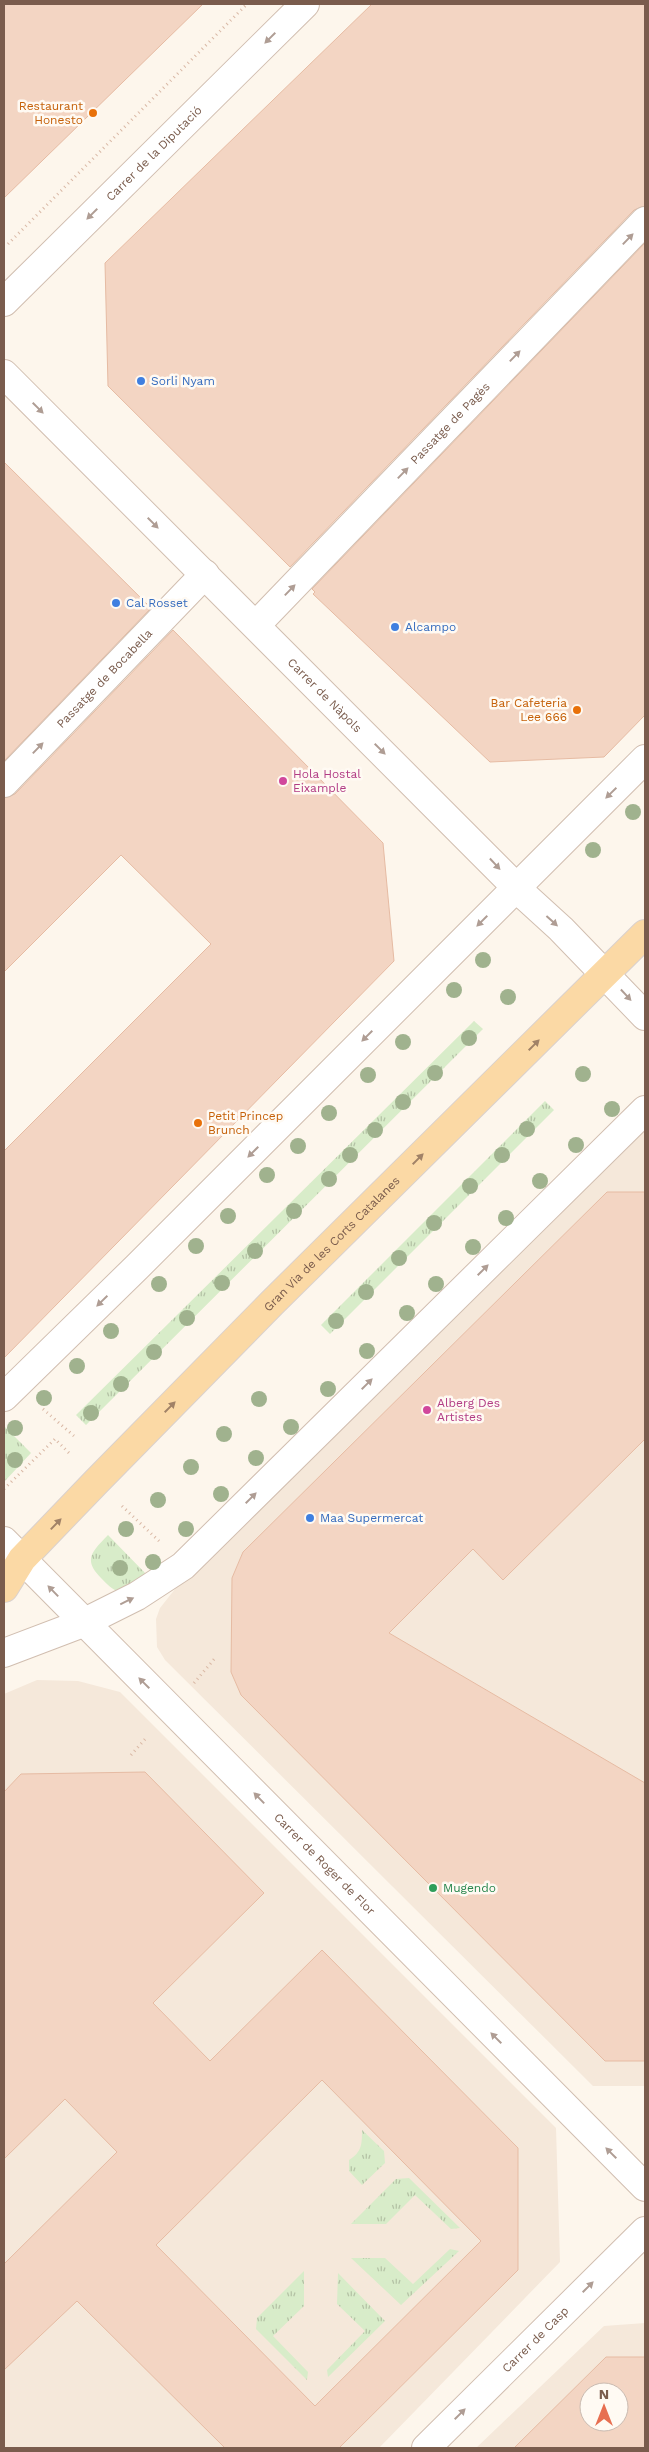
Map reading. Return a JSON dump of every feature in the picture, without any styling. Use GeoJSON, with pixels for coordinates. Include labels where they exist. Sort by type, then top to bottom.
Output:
{"type":"FeatureCollection","features":[{"type":"Feature","properties":{"kind":"main road","name":"Gran Via de les Corts Catalanes"},"geometry":{"type":"LineString","coordinates":[[4,1588],[10,1557],[272,1303],[645,934]]}},
{"type":"Feature","properties":{"kind":"street","name":"Carrer de la Diputació"},"geometry":{"type":"LineString","coordinates":[[4,302],[304,4]]}},
{"type":"Feature","properties":{"kind":"street","name":"Passatge de Pagès"},"geometry":{"type":"LineString","coordinates":[[256,625],[645,221]]}},
{"type":"Feature","properties":{"kind":"street","name":"Carrer de Nàpols"},"geometry":{"type":"LineString","coordinates":[[4,374],[516,887],[606,974],[645,1016]]}},
{"type":"Feature","properties":{"kind":"street","name":"Passatge de Bocabella"},"geometry":{"type":"LineString","coordinates":[[4,783],[205,574]]}},
{"type":"Feature","properties":{"kind":"street"},"geometry":{"type":"LineString","coordinates":[[4,1397],[138,1267],[645,759]]}},
{"type":"Feature","properties":{"kind":"street"},"geometry":{"type":"LineString","coordinates":[[4,1653],[83,1622],[138,1596],[183,1566],[645,1110]]}},
{"type":"Feature","properties":{"kind":"street","name":"Carrer de Roger de Flor"},"geometry":{"type":"LineString","coordinates":[[10,1557],[83,1622],[645,2188]]}},
{"type":"Feature","properties":{"kind":"street","name":"Carrer de Casp"},"geometry":{"type":"LineString","coordinates":[[426,2448],[645,2231]]}},
{"type":"Feature","properties":{"kind":"path"},"geometry":{"type":"LineString","coordinates":[[4,248],[247,4]]}},
{"type":"Feature","properties":{"kind":"path"},"geometry":{"type":"LineString","coordinates":[[39,1405],[74,1436]]}},
{"type":"Feature","properties":{"kind":"path"},"geometry":{"type":"LineString","coordinates":[[4,1489],[56,1439],[63,1447]]}},
{"type":"Feature","properties":{"kind":"path"},"geometry":{"type":"LineString","coordinates":[[130,1514],[153,1536]]}},
{"type":"Feature","properties":{"kind":"path"},"geometry":{"type":"LineString","coordinates":[[193,1684],[216,1658]]}},
{"type":"Feature","properties":{"kind":"path"},"geometry":{"type":"LineString","coordinates":[[131,1755],[149,1735]]}},
{"type":"Feature","properties":{"kind":"shaded area"},"geometry":{"type":"Polygon","coordinates":[[[645,1124],[645,2086],[593,2086],[165,1660],[157,1647],[156,1619],[160,1608],[183,1579],[645,1124]]]}},
{"type":"Feature","properties":{"kind":"shaded area"},"geometry":{"type":"Polygon","coordinates":[[[37,1680],[78,1681],[120,1692],[556,2128],[560,2262],[379,2448],[4,2448],[4,1694],[37,1680]]]}},
{"type":"Feature","properties":{"kind":"shaded area"},"geometry":{"type":"Polygon","coordinates":[[[645,2323],[645,2448],[476,2448],[604,2326],[645,2323]]]}},
{"type":"Feature","properties":{"kind":"green space"},"geometry":{"type":"Polygon","coordinates":[[[474,1021],[483,1029],[86,1425],[76,1415],[474,1021]]]}},
{"type":"Feature","properties":{"kind":"green space"},"geometry":{"type":"Polygon","coordinates":[[[545,1101],[554,1110],[330,1334],[321,1325],[545,1101]]]}},
{"type":"Feature","properties":{"kind":"green space"},"geometry":{"type":"Polygon","coordinates":[[[4,1426],[31,1453],[4,1482],[4,1426]]]}},
{"type":"Feature","properties":{"kind":"green space"},"geometry":{"type":"Polygon","coordinates":[[[108,1535],[147,1575],[120,1592],[108,1585],[92,1566],[91,1560],[94,1551],[108,1535]]]}},
{"type":"Feature","properties":{"kind":"green space"},"geometry":{"type":"Polygon","coordinates":[[[362,2130],[384,2151],[385,2163],[362,2185],[349,2171],[349,2160],[359,2151],[362,2130]]]}},
{"type":"Feature","properties":{"kind":"green space"},"geometry":{"type":"Polygon","coordinates":[[[409,2178],[460,2228],[451,2229],[415,2195],[386,2224],[351,2224],[396,2179],[409,2178]]]}},
{"type":"Feature","properties":{"kind":"green space"},"geometry":{"type":"Polygon","coordinates":[[[450,2249],[459,2251],[401,2305],[351,2258],[385,2258],[413,2284],[450,2249]]]}},
{"type":"Feature","properties":{"kind":"green space"},"geometry":{"type":"Polygon","coordinates":[[[304,2271],[304,2306],[273,2336],[308,2372],[307,2380],[256,2329],[257,2318],[304,2271]]]}},
{"type":"Feature","properties":{"kind":"green space"},"geometry":{"type":"Polygon","coordinates":[[[338,2273],[385,2321],[328,2377],[327,2370],[365,2331],[337,2304],[338,2273]]]}},
{"type":"Feature","properties":{"kind":"building"},"geometry":{"type":"Polygon","coordinates":[[[4,4],[203,4],[4,198],[4,4]]]}},
{"type":"Feature","properties":{"kind":"building"},"geometry":{"type":"Polygon","coordinates":[[[372,4],[645,4],[645,206],[634,210],[290,567],[108,386],[105,263],[372,4]]]}},
{"type":"Feature","properties":{"kind":"building"},"geometry":{"type":"Polygon","coordinates":[[[645,243],[645,715],[604,757],[490,762],[313,594],[315,592],[312,589],[645,243]]]}},
{"type":"Feature","properties":{"kind":"building"},"geometry":{"type":"Polygon","coordinates":[[[4,462],[151,608],[4,761],[4,462]]]}},
{"type":"Feature","properties":{"kind":"building"},"geometry":{"type":"Polygon","coordinates":[[[173,630],[383,843],[394,961],[4,1358],[4,1151],[211,944],[121,855],[4,972],[4,798],[15,794],[173,630]]]}},
{"type":"Feature","properties":{"kind":"building"},"geometry":{"type":"Polygon","coordinates":[[[607,1192],[645,1192],[645,1439],[503,1580],[473,1549],[389,1633],[645,1783],[645,2061],[605,2061],[241,1695],[231,1672],[232,1578],[243,1552],[607,1192]]]}},
{"type":"Feature","properties":{"kind":"building"},"geometry":{"type":"Polygon","coordinates":[[[145,1772],[264,1893],[153,2003],[210,2061],[322,1950],[518,2148],[518,2270],[339,2448],[225,2448],[77,2301],[4,2370],[4,2264],[117,2152],[65,2099],[4,2159],[4,1792],[21,1774],[145,1772]],[[322,2080],[156,2245],[315,2406],[481,2241],[322,2080]]]}},
{"type":"Feature","properties":{"kind":"building"},"geometry":{"type":"Polygon","coordinates":[[[606,2357],[645,2357],[645,2448],[514,2448],[579,2384],[579,2432],[629,2432],[629,2382],[581,2382],[606,2357]]]}},
{"type":"Feature","properties":{"kind":"place","name":"Restaurant Honesto"},"geometry":{"type":"Point","coordinates":[93,113]}},
{"type":"Feature","properties":{"kind":"place","name":"Sorli Nyam"},"geometry":{"type":"Point","coordinates":[141,381]}},
{"type":"Feature","properties":{"kind":"place","name":"Cal Rosset"},"geometry":{"type":"Point","coordinates":[116,603]}},
{"type":"Feature","properties":{"kind":"place","name":"Alcampo"},"geometry":{"type":"Point","coordinates":[395,627]}},
{"type":"Feature","properties":{"kind":"place","name":"Bar Cafeteria Lee 666"},"geometry":{"type":"Point","coordinates":[577,710]}},
{"type":"Feature","properties":{"kind":"place","name":"Hola Hostal Eixample"},"geometry":{"type":"Point","coordinates":[283,781]}},
{"type":"Feature","properties":{"kind":"place","name":"Petit Princep Brunch"},"geometry":{"type":"Point","coordinates":[198,1123]}},
{"type":"Feature","properties":{"kind":"place","name":"Alberg Des Artistes"},"geometry":{"type":"Point","coordinates":[427,1410]}},
{"type":"Feature","properties":{"kind":"place","name":"Maa Supermercat"},"geometry":{"type":"Point","coordinates":[310,1518]}},
{"type":"Feature","properties":{"kind":"place","name":"Mugendo"},"geometry":{"type":"Point","coordinates":[433,1888]}}]}
